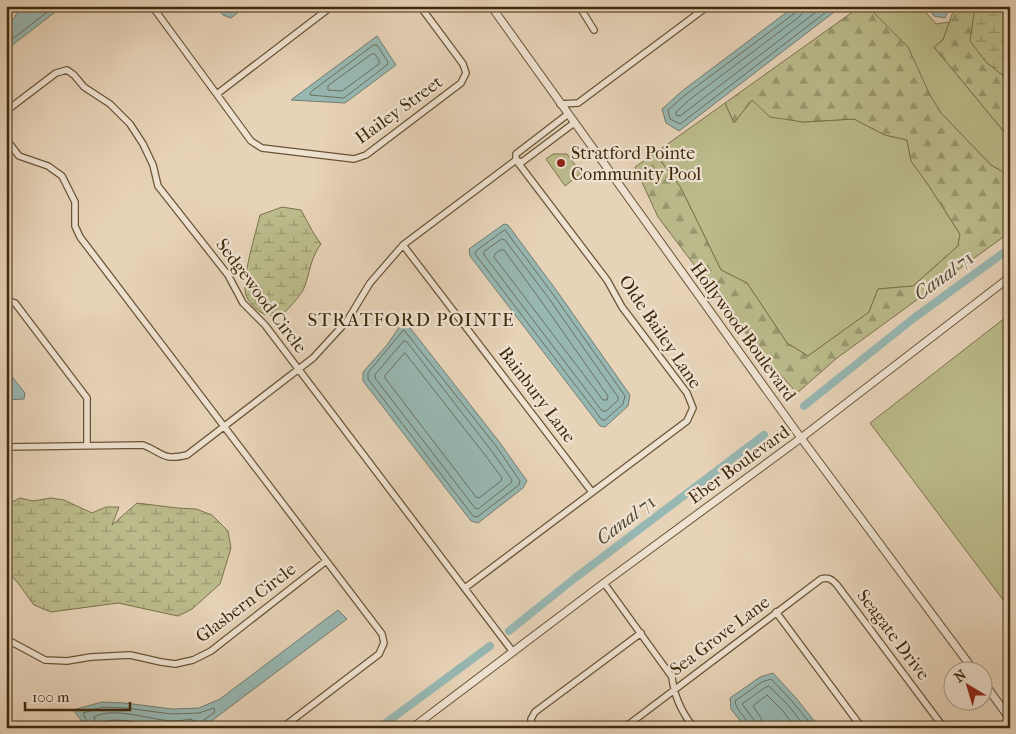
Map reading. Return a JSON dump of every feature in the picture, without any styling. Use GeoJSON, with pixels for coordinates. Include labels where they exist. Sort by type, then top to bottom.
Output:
{"type":"FeatureCollection","features":[{"type":"Feature","properties":{"kind":"street","name":"Hailey Street"},"geometry":{"type":"LineString","coordinates":[[152,6],[251,141],[262,148],[354,159],[366,155],[461,83],[466,72],[463,64],[420,6]]}},
{"type":"Feature","properties":{"kind":"street"},"geometry":{"type":"LineString","coordinates":[[218,94],[332,6]]}},
{"type":"Feature","properties":{"kind":"street","name":"Hollywood Boulevard"},"geometry":{"type":"LineString","coordinates":[[491,6],[801,438],[968,662]]}},
{"type":"Feature","properties":{"kind":"street"},"geometry":{"type":"LineString","coordinates":[[578,6],[594,30]]}},
{"type":"Feature","properties":{"kind":"street"},"geometry":{"type":"LineString","coordinates":[[560,104],[578,103],[708,6]]}},
{"type":"Feature","properties":{"kind":"street","name":"Sedgewood Circle"},"geometry":{"type":"LineString","coordinates":[[6,112],[56,73],[67,70],[74,74],[84,87],[110,104],[130,124],[143,144],[153,166],[158,186],[228,275],[243,303],[265,325],[513,652]]}},
{"type":"Feature","properties":{"kind":"street"},"geometry":{"type":"LineString","coordinates":[[516,160],[516,154],[568,114]]}},
{"type":"Feature","properties":{"kind":"street"},"geometry":{"type":"LineString","coordinates":[[516,160],[522,162],[574,123]]}},
{"type":"Feature","properties":{"kind":"street"},"geometry":{"type":"LineString","coordinates":[[6,138],[19,156],[48,166],[62,176],[75,202],[75,226],[80,237],[382,634],[384,643],[379,654],[282,728]]}},
{"type":"Feature","properties":{"kind":"street"},"geometry":{"type":"LineString","coordinates":[[6,447],[143,445],[163,456],[173,458],[186,455],[313,358],[347,321],[370,283],[403,245],[516,160]]}},
{"type":"Feature","properties":{"kind":"street","name":"Olde Bailey Lane"},"geometry":{"type":"LineString","coordinates":[[465,588],[687,421],[693,408],[687,394],[622,308],[607,280],[516,160]]}},
{"type":"Feature","properties":{"kind":"street","name":"Bainbury Lane"},"geometry":{"type":"LineString","coordinates":[[403,245],[592,492]]}},
{"type":"Feature","properties":{"kind":"street","name":"Eber Boulevard"},"geometry":{"type":"LineString","coordinates":[[412,728],[801,438],[1010,277]]}},
{"type":"Feature","properties":{"kind":"street"},"geometry":{"type":"LineString","coordinates":[[6,300],[15,303],[86,398],[87,446]]}},
{"type":"Feature","properties":{"kind":"street","name":"Glasbern Circle"},"geometry":{"type":"LineString","coordinates":[[6,639],[45,660],[67,661],[91,657],[130,655],[175,664],[193,660],[210,651],[326,561]]}},
{"type":"Feature","properties":{"kind":"street","name":"Sea Grove Lane"},"geometry":{"type":"LineString","coordinates":[[624,728],[821,579],[830,579],[837,584]]}},
{"type":"Feature","properties":{"kind":"street"},"geometry":{"type":"LineString","coordinates":[[604,583],[672,677],[674,690],[686,718],[694,728]]}},
{"type":"Feature","properties":{"kind":"street","name":"Seagate Drive"},"geometry":{"type":"LineString","coordinates":[[837,584],[944,728]]}},
{"type":"Feature","properties":{"kind":"street"},"geometry":{"type":"LineString","coordinates":[[776,612],[862,728]]}},
{"type":"Feature","properties":{"kind":"street"},"geometry":{"type":"LineString","coordinates":[[532,728],[531,719],[535,712],[641,633]]}},
{"type":"Feature","properties":{"kind":"street"},"geometry":{"type":"LineString","coordinates":[[994,696],[1010,718]]}},
{"type":"Feature","properties":{"kind":"green space"},"geometry":{"type":"Polygon","coordinates":[[[861,6],[867,6],[908,47],[930,95],[941,113],[991,165],[1010,176],[1010,232],[837,358],[797,393],[760,352],[658,217],[635,167],[655,153],[681,188],[721,270],[747,283],[787,343],[808,356],[869,312],[878,289],[913,286],[958,246],[960,234],[911,161],[907,140],[885,135],[854,119],[803,122],[770,117],[752,100],[734,123],[725,103],[861,6]]]}},
{"type":"Feature","properties":{"kind":"green space"},"geometry":{"type":"Polygon","coordinates":[[[867,6],[920,6],[936,24],[950,22],[943,40],[934,47],[1010,139],[1010,176],[991,165],[941,113],[867,6]]]}},
{"type":"Feature","properties":{"kind":"green space"},"geometry":{"type":"Polygon","coordinates":[[[955,6],[975,6],[974,16],[986,62],[1010,81],[1010,139],[934,47],[943,40],[955,6]]]}},
{"type":"Feature","properties":{"kind":"green space"},"geometry":{"type":"Polygon","coordinates":[[[975,6],[1010,6],[1010,81],[986,62],[970,41],[975,6]]]}},
{"type":"Feature","properties":{"kind":"green space"},"geometry":{"type":"Polygon","coordinates":[[[752,100],[803,122],[854,119],[885,135],[907,140],[911,161],[960,234],[958,246],[913,286],[878,289],[869,312],[808,356],[787,343],[747,283],[721,270],[681,188],[655,153],[725,103],[734,123],[752,100]]]}},
{"type":"Feature","properties":{"kind":"green space"},"geometry":{"type":"Polygon","coordinates":[[[553,154],[567,154],[581,173],[565,186],[546,159],[553,154]]]}},
{"type":"Feature","properties":{"kind":"green space"},"geometry":{"type":"Polygon","coordinates":[[[282,207],[301,210],[321,244],[311,264],[305,286],[299,296],[284,313],[270,316],[253,306],[246,295],[245,288],[250,256],[260,215],[282,207]]]}},
{"type":"Feature","properties":{"kind":"green space"},"geometry":{"type":"Polygon","coordinates":[[[1010,314],[1010,609],[870,423],[1010,314]]]}},
{"type":"Feature","properties":{"kind":"green space"},"geometry":{"type":"Polygon","coordinates":[[[20,498],[33,501],[51,498],[64,500],[92,513],[106,507],[119,507],[112,525],[137,503],[196,509],[212,515],[228,531],[231,548],[220,584],[192,609],[178,616],[118,603],[51,612],[34,605],[6,570],[6,505],[20,498]]]}},
{"type":"Feature","properties":{"kind":"water"},"geometry":{"type":"Polygon","coordinates":[[[19,6],[63,6],[6,50],[6,26],[15,17],[19,6]]]}},
{"type":"Feature","properties":{"kind":"water"},"geometry":{"type":"Polygon","coordinates":[[[216,6],[246,6],[231,18],[223,15],[216,6]]]}},
{"type":"Feature","properties":{"kind":"water"},"geometry":{"type":"Polygon","coordinates":[[[795,6],[842,6],[679,131],[666,123],[662,109],[682,91],[795,6]]]}},
{"type":"Feature","properties":{"kind":"water"},"geometry":{"type":"Polygon","coordinates":[[[927,6],[950,6],[945,18],[934,16],[927,6]]]}},
{"type":"Feature","properties":{"kind":"water"},"geometry":{"type":"Polygon","coordinates":[[[377,36],[396,65],[345,103],[291,100],[377,36]]]}},
{"type":"Feature","properties":{"kind":"water"},"geometry":{"type":"Polygon","coordinates":[[[504,224],[508,225],[559,294],[630,395],[628,406],[605,427],[600,426],[470,256],[469,249],[504,224]]]}},
{"type":"Feature","properties":{"kind":"water"},"geometry":{"type":"Polygon","coordinates":[[[404,320],[500,443],[527,481],[523,488],[478,523],[471,521],[363,381],[363,372],[387,345],[404,320]]]}},
{"type":"Feature","properties":{"kind":"water"},"geometry":{"type":"Polygon","coordinates":[[[6,369],[25,393],[24,399],[6,400],[6,369]]]}},
{"type":"Feature","properties":{"kind":"water"},"geometry":{"type":"Polygon","coordinates":[[[338,610],[347,619],[202,728],[87,728],[73,710],[102,702],[172,709],[199,708],[220,699],[338,610]]]}},
{"type":"Feature","properties":{"kind":"water"},"geometry":{"type":"Polygon","coordinates":[[[773,673],[820,728],[746,728],[731,709],[730,698],[760,677],[773,673]]]}},
{"type":"Feature","properties":{"kind":"waterway","name":"Canal 71"},"geometry":{"type":"LineString","coordinates":[[804,406],[914,318],[1010,248]]}},
{"type":"Feature","properties":{"kind":"waterway","name":"Canal 71"},"geometry":{"type":"LineString","coordinates":[[509,631],[575,578],[764,435]]}},
{"type":"Feature","properties":{"kind":"waterway","name":"Canal 71"},"geometry":{"type":"LineString","coordinates":[[379,728],[490,646]]}},
{"type":"Feature","properties":{"kind":"place","name":"Stratford Pointe Community Pool"},"geometry":{"type":"Point","coordinates":[561,163]}},
{"type":"Feature","properties":{"kind":"district","name":"STRATFORD POINTE"},"geometry":{"type":"Point","coordinates":[411,320]}}]}
